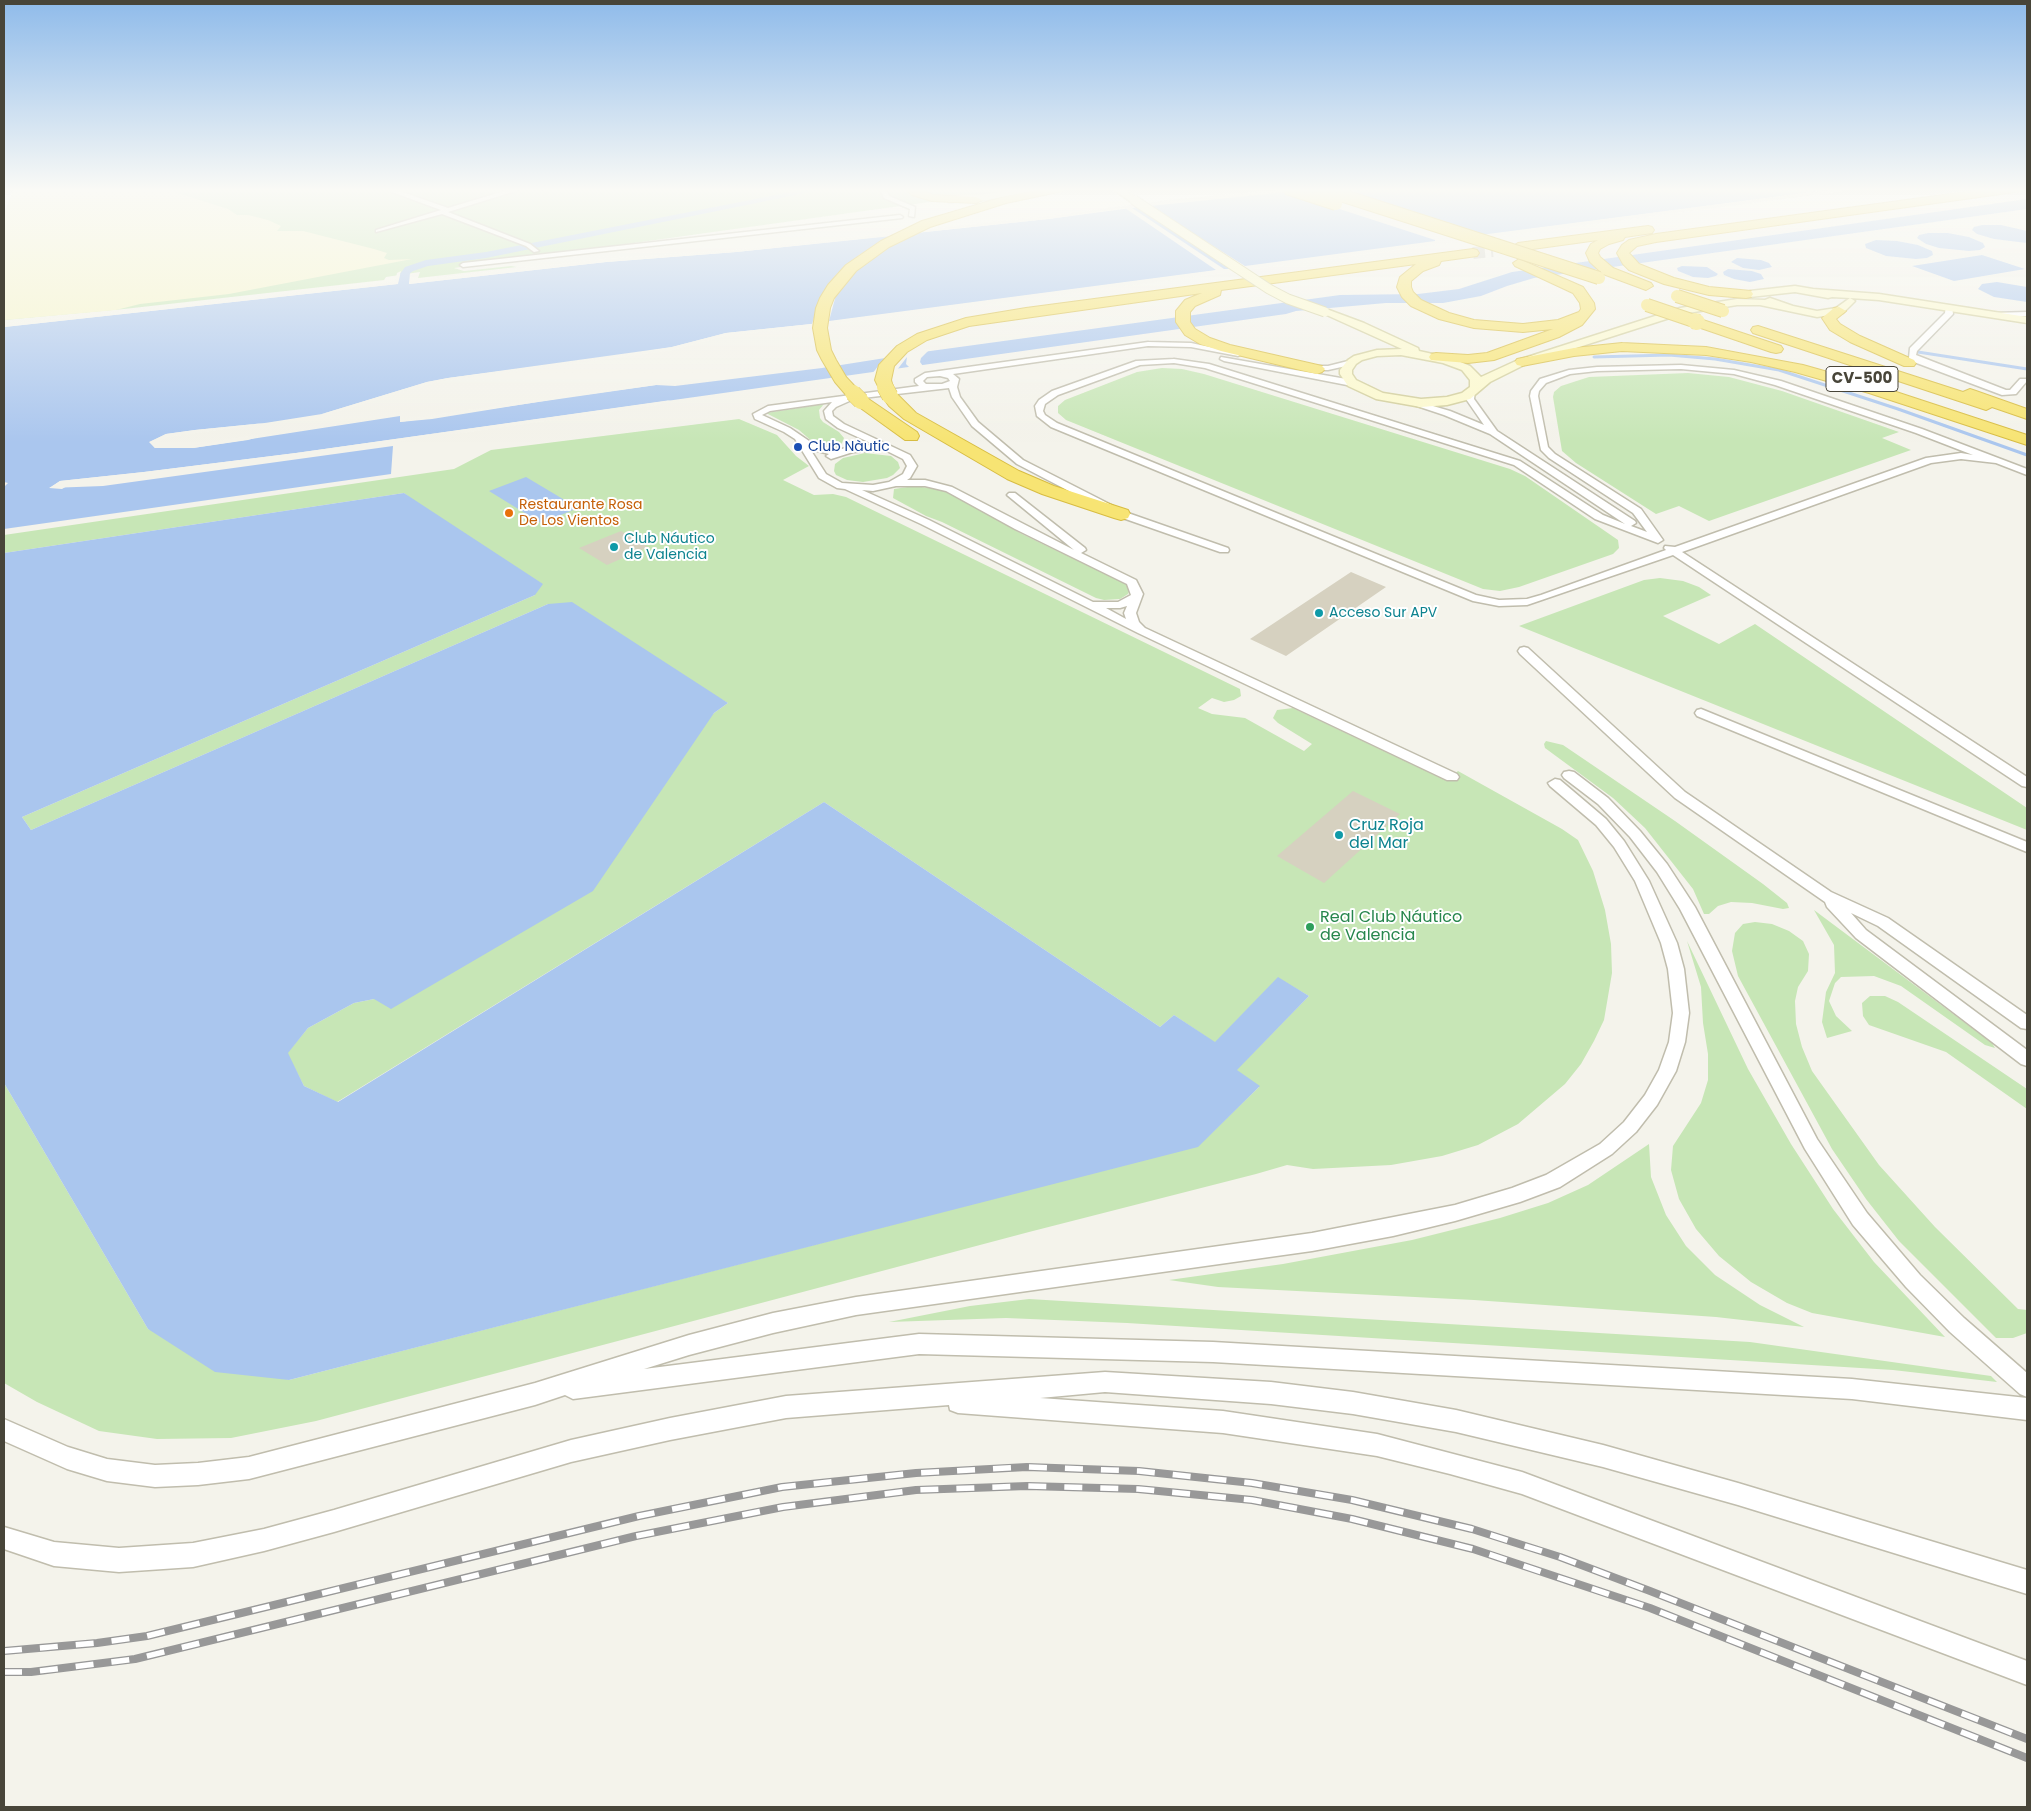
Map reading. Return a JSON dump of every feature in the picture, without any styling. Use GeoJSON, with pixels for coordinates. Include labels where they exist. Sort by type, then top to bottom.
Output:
{"type":"FeatureCollection","features":[{"type":"Feature","properties":{"kind":"highway"},"geometry":{"type":"LineString","coordinates":[[847,273],[833,288],[825,303],[820,328],[829,360],[840,379],[855,397],[928,447]]}},
{"type":"Feature","properties":{"kind":"highway"},"geometry":{"type":"LineString","coordinates":[[1121,514],[1048,490],[1013,475],[910,416],[895,403],[888,387],[892,359],[902,349],[922,337],[948,327],[1004,315],[1325,273]]}},
{"type":"Feature","properties":{"kind":"highway"},"geometry":{"type":"LineString","coordinates":[[1317,369],[1226,348],[1205,341],[1190,332],[1183,322],[1183,311],[1190,303],[1215,292],[1350,273]]}},
{"type":"Feature","properties":{"kind":"highway"},"geometry":{"type":"LineString","coordinates":[[1413,273],[1405,280],[1405,290],[1409,297],[1421,306],[1464,322],[1510,328],[1554,326],[1570,322],[1584,315]]}},
{"type":"Feature","properties":{"kind":"highway"},"geometry":{"type":"LineString","coordinates":[[1436,357],[1468,359],[1489,356],[1554,334],[1578,322],[1588,306],[1584,296],[1570,282],[1545,273]]}},
{"type":"Feature","properties":{"kind":"highway","name":"CV-500"},"geometry":{"type":"LineString","coordinates":[[1580,273],[1718,313],[2027,420]]}},
{"type":"Feature","properties":{"kind":"highway"},"geometry":{"type":"LineString","coordinates":[[1600,273],[1603,280]]}},
{"type":"Feature","properties":{"kind":"highway"},"geometry":{"type":"LineString","coordinates":[[1646,273],[1691,288],[1746,294]]}},
{"type":"Feature","properties":{"kind":"highway","name":"CV-500"},"geometry":{"type":"LineString","coordinates":[[1570,282],[1603,280]]}},
{"type":"Feature","properties":{"kind":"highway","name":"CV-500"},"geometry":{"type":"LineString","coordinates":[[1642,304],[2027,435]]}},
{"type":"Feature","properties":{"kind":"highway"},"geometry":{"type":"LineString","coordinates":[[1842,309],[1829,318],[1830,322],[1855,339],[1907,362],[2027,409]]}},
{"type":"Feature","properties":{"kind":"highway"},"geometry":{"type":"LineString","coordinates":[[1718,313],[1746,319],[2027,414]]}},
{"type":"Feature","properties":{"kind":"highway"},"geometry":{"type":"LineString","coordinates":[[1522,362],[1574,352],[1622,347],[1660,348],[1742,357],[1798,368],[1875,390],[2027,440]]}},
{"type":"Feature","properties":{"kind":"highway"},"geometry":{"type":"LineString","coordinates":[[996,486],[1012,495]]}},
{"type":"Feature","properties":{"kind":"street"},"geometry":{"type":"LineString","coordinates":[[1244,273],[1288,299],[1458,364],[1476,379],[1470,399],[1494,432]]}},
{"type":"Feature","properties":{"kind":"street"},"geometry":{"type":"LineString","coordinates":[[1406,402],[1447,401],[1466,396],[1500,371],[1522,362],[1680,311],[1708,300],[1746,294],[1786,289],[1890,299],[2027,320]]}},
{"type":"Feature","properties":{"kind":"street"},"geometry":{"type":"LineString","coordinates":[[1772,291],[1768,293],[1768,298],[1782,307]]}},
{"type":"Feature","properties":{"kind":"street"},"geometry":{"type":"LineString","coordinates":[[1814,292],[1836,298],[1842,309]]}},
{"type":"Feature","properties":{"kind":"street"},"geometry":{"type":"LineString","coordinates":[[1680,311],[1737,302],[1760,302],[1817,314],[1842,309],[1848,302],[1856,300],[1890,299]]}},
{"type":"Feature","properties":{"kind":"street"},"geometry":{"type":"LineString","coordinates":[[1949,308],[1949,314],[1913,350],[1912,356],[1917,360],[2005,392],[2013,392],[2023,381]]}},
{"type":"Feature","properties":{"kind":"street"},"geometry":{"type":"LineString","coordinates":[[1992,315],[2027,314]]}},
{"type":"Feature","properties":{"kind":"street"},"geometry":{"type":"LineString","coordinates":[[1371,330],[1381,340],[1382,346],[1352,362],[1336,367],[1317,369],[1292,367],[1211,348],[1180,344],[1142,345],[925,375],[919,380],[888,387],[833,405],[828,411],[831,419],[842,426],[907,456],[912,466],[907,476],[894,484],[884,495],[887,501],[1142,631],[1452,777]]}},
{"type":"Feature","properties":{"kind":"street"},"geometry":{"type":"LineString","coordinates":[[1096,352],[1149,349],[1180,350],[1352,383],[1369,393],[1447,413],[1494,432],[2027,783]]}},
{"type":"Feature","properties":{"kind":"street"},"geometry":{"type":"LineString","coordinates":[[1367,355],[1389,352],[1436,357],[1466,364],[1490,365],[1550,352]]}},
{"type":"Feature","properties":{"kind":"street"},"geometry":{"type":"LineString","coordinates":[[1658,540],[1599,517],[1517,463],[1200,365],[1163,361],[1134,365],[1055,393],[1039,406],[1039,412],[1042,416],[1054,425],[1486,602],[1513,603],[1536,599],[1929,460],[1961,456],[1999,461]]}},
{"type":"Feature","properties":{"kind":"street"},"geometry":{"type":"LineString","coordinates":[[1352,362],[1346,370],[1346,374],[1352,383]]}},
{"type":"Feature","properties":{"kind":"street"},"geometry":{"type":"LineString","coordinates":[[888,387],[944,387],[954,381],[991,367]]}},
{"type":"Feature","properties":{"kind":"street"},"geometry":{"type":"LineString","coordinates":[[1658,540],[1637,511],[1552,456],[1544,448],[1534,396],[1539,385],[1544,381],[1569,372],[1597,369],[1681,367],[1721,370],[1778,383],[1919,431],[2027,472]]}},
{"type":"Feature","properties":{"kind":"street"},"geometry":{"type":"LineString","coordinates":[[943,373],[951,376],[954,381],[954,392],[974,424],[1000,447],[1036,471],[1121,514],[1224,550]]}},
{"type":"Feature","properties":{"kind":"street"},"geometry":{"type":"LineString","coordinates":[[919,380],[924,386],[934,387]]}},
{"type":"Feature","properties":{"kind":"street"},"geometry":{"type":"LineString","coordinates":[[855,397],[768,409],[758,413],[758,417],[782,427],[815,448],[842,452],[872,448],[891,450]]}},
{"type":"Feature","properties":{"kind":"street"},"geometry":{"type":"LineString","coordinates":[[819,470],[824,462],[842,452],[848,439],[842,426]]}},
{"type":"Feature","properties":{"kind":"street"},"geometry":{"type":"LineString","coordinates":[[1919,431],[1934,445],[1929,460]]}},
{"type":"Feature","properties":{"kind":"street"},"geometry":{"type":"LineString","coordinates":[[800,439],[819,470],[829,482],[849,488],[925,522]]}},
{"type":"Feature","properties":{"kind":"street"},"geometry":{"type":"LineString","coordinates":[[849,488],[873,488],[894,484],[925,484],[949,489],[1018,527],[1132,582],[1136,589],[1130,613],[1132,619],[1142,631]]}},
{"type":"Feature","properties":{"kind":"street"},"geometry":{"type":"LineString","coordinates":[[1012,495],[1076,547],[1117,574]]}},
{"type":"Feature","properties":{"kind":"street"},"geometry":{"type":"LineString","coordinates":[[1086,603],[1096,606],[1112,606],[1134,598]]}},
{"type":"Feature","properties":{"kind":"street"},"geometry":{"type":"LineString","coordinates":[[1524,651],[1680,795],[1826,896],[1882,922],[2027,1023]]}},
{"type":"Feature","properties":{"kind":"street"},"geometry":{"type":"LineString","coordinates":[[1701,713],[2027,847]]}},
{"type":"Feature","properties":{"kind":"street"},"geometry":{"type":"LineString","coordinates":[[4,1430],[67,1458],[107,1470],[155,1476],[198,1474],[249,1468],[534,1394],[689,1345],[774,1324],[856,1306],[1312,1242],[1393,1227],[1513,1196],[1553,1181],[1606,1149],[1630,1127],[1651,1100],[1667,1071],[1677,1042],[1681,1013],[1676,969],[1669,943],[1642,881],[1619,844],[1562,779],[1613,812],[1635,834],[1662,868],[1687,907],[1794,1113],[1832,1178],[1860,1219],[1888,1254],[1957,1325],[2027,1387]]}},
{"type":"Feature","properties":{"kind":"street"},"geometry":{"type":"LineString","coordinates":[[1826,896],[1861,934],[2027,1059]]}},
{"type":"Feature","properties":{"kind":"street"},"geometry":{"type":"LineString","coordinates":[[534,1394],[919,1344],[1213,1352],[1548,1371],[1852,1389],[2027,1409]]}},
{"type":"Feature","properties":{"kind":"street"},"geometry":{"type":"LineString","coordinates":[[4,1538],[54,1554],[119,1560],[192,1555],[264,1540],[334,1521],[571,1451],[670,1429],[786,1407],[1105,1382],[1271,1393],[1354,1403],[1456,1421],[1603,1456],[1738,1494],[2027,1582]]}},
{"type":"Feature","properties":{"kind":"street"},"geometry":{"type":"LineString","coordinates":[[906,1398],[1223,1422],[1293,1431],[1386,1448],[1522,1483],[2027,1673]]}},
{"type":"Feature","properties":{"kind":"shaded area"},"geometry":{"type":"Polygon","coordinates":[[[4,273],[417,273],[386,277],[384,280],[124,309],[4,320],[4,273]]]}},
{"type":"Feature","properties":{"kind":"shaded area"},"geometry":{"type":"Polygon","coordinates":[[[420,273],[467,273],[418,278],[420,273]]]}},
{"type":"Feature","properties":{"kind":"shaded area"},"geometry":{"type":"Polygon","coordinates":[[[1162,368],[1182,369],[1204,374],[1510,469],[1525,476],[1618,540],[1619,548],[1613,554],[1519,587],[1500,591],[1483,589],[1066,420],[1058,413],[1058,406],[1065,400],[1137,372],[1162,368]]]}},
{"type":"Feature","properties":{"kind":"shaded area"},"geometry":{"type":"Polygon","coordinates":[[[1688,373],[1729,377],[1782,391],[1899,432],[1882,438],[1911,450],[1709,521],[1679,506],[1656,514],[1576,463],[1562,451],[1553,397],[1554,392],[1561,386],[1589,377],[1688,373]]]}},
{"type":"Feature","properties":{"kind":"shaded area"},"geometry":{"type":"Polygon","coordinates":[[[824,404],[819,410],[820,418],[844,438],[837,448],[815,444],[799,430],[766,413],[824,404]]]}},
{"type":"Feature","properties":{"kind":"shaded area","name":"Real Club Náutico de Valencia"},"geometry":{"type":"Polygon","coordinates":[[[739,419],[777,435],[796,456],[809,466],[783,480],[814,495],[833,494],[846,497],[1240,689],[1241,696],[1234,700],[1224,702],[1212,698],[1198,708],[1212,714],[1245,718],[1304,751],[1312,744],[1273,718],[1277,710],[1293,708],[1447,781],[1458,771],[1562,829],[1578,840],[1593,871],[1605,910],[1611,944],[1612,973],[1604,1020],[1581,1064],[1565,1084],[1518,1124],[1478,1145],[1442,1156],[1391,1165],[1313,1169],[1287,1165],[316,1421],[231,1438],[157,1439],[99,1431],[37,1402],[4,1383],[4,1083],[148,1329],[289,1380],[1198,1146],[1259,1087],[1236,1070],[1309,996],[1278,978],[1215,1043],[1174,1015],[1160,1027],[824,802],[337,1102],[304,1086],[287,1053],[308,1028],[354,1003],[374,999],[728,703],[548,604],[31,830],[22,817],[535,595],[404,493],[4,553],[4,535],[454,469],[491,450],[739,419]]]}},
{"type":"Feature","properties":{"kind":"shaded area"},"geometry":{"type":"Polygon","coordinates":[[[865,453],[891,456],[898,462],[900,468],[887,478],[863,482],[847,480],[836,475],[834,471],[835,464],[843,458],[865,453]]]}},
{"type":"Feature","properties":{"kind":"shaded area"},"geometry":{"type":"Polygon","coordinates":[[[914,486],[945,490],[1020,533],[1128,585],[1130,589],[1128,594],[1120,599],[1104,600],[1096,598],[942,522],[926,516],[893,498],[894,489],[914,486]]]}},
{"type":"Feature","properties":{"kind":"shaded area"},"geometry":{"type":"Polygon","coordinates":[[[1660,578],[1683,581],[1699,587],[1711,595],[1663,616],[1719,644],[1755,624],[2027,808],[2027,830],[1519,626],[1644,580],[1660,578]]]}},
{"type":"Feature","properties":{"kind":"shaded area"},"geometry":{"type":"Polygon","coordinates":[[[1546,741],[1563,745],[1675,821],[1763,884],[1787,903],[1789,908],[1783,909],[1752,903],[1731,902],[1718,906],[1709,914],[1704,914],[1693,889],[1645,828],[1613,798],[1545,748],[1544,744],[1546,741]]]}},
{"type":"Feature","properties":{"kind":"shaded area"},"geometry":{"type":"Polygon","coordinates":[[[1814,910],[1992,1043],[1995,1048],[1985,1045],[1901,986],[1874,976],[1841,977],[1835,983],[1829,1001],[1836,1016],[1852,1031],[1827,1038],[1822,1022],[1826,992],[1835,973],[1834,945],[1814,910]]]}},
{"type":"Feature","properties":{"kind":"shaded area"},"geometry":{"type":"Polygon","coordinates":[[[1755,922],[1772,924],[1789,931],[1803,941],[1809,954],[1808,971],[1798,987],[1795,1001],[1796,1024],[1802,1047],[1812,1071],[1879,1165],[1935,1227],[2018,1309],[2027,1310],[2027,1333],[2013,1338],[1996,1338],[1899,1241],[1866,1199],[1832,1149],[1738,976],[1732,951],[1735,933],[1743,924],[1755,922]]]}},
{"type":"Feature","properties":{"kind":"shaded area"},"geometry":{"type":"Polygon","coordinates":[[[1687,941],[1748,1069],[1791,1144],[1833,1209],[1874,1262],[1945,1337],[1812,1313],[1787,1303],[1751,1282],[1719,1256],[1696,1229],[1679,1199],[1671,1170],[1673,1146],[1701,1103],[1708,1080],[1708,1054],[1703,1023],[1701,987],[1687,941]]]}},
{"type":"Feature","properties":{"kind":"shaded area"},"geometry":{"type":"Polygon","coordinates":[[[1870,996],[1885,996],[1898,1002],[2027,1089],[2027,1109],[1946,1052],[1869,1025],[1863,1016],[1862,1003],[1870,996]]]}},
{"type":"Feature","properties":{"kind":"shaded area"},"geometry":{"type":"Polygon","coordinates":[[[1649,1144],[1651,1177],[1666,1215],[1686,1246],[1715,1275],[1760,1305],[1804,1327],[1716,1317],[1474,1300],[1218,1287],[1169,1280],[1283,1264],[1412,1240],[1500,1218],[1548,1203],[1588,1185],[1649,1144]]]}},
{"type":"Feature","properties":{"kind":"shaded area"},"geometry":{"type":"Polygon","coordinates":[[[1029,1299],[1750,1342],[1991,1376],[1997,1382],[1893,1370],[1127,1323],[1006,1318],[889,1322],[970,1306],[1029,1299]]]}},
{"type":"Feature","properties":{"kind":"sand"},"geometry":{"type":"Polygon","coordinates":[[[4,273],[341,273],[229,294],[140,304],[116,310],[4,320],[4,273]]]}},
{"type":"Feature","properties":{"kind":"water"},"geometry":{"type":"Polygon","coordinates":[[[410,273],[409,284],[512,273],[1201,273],[811,324],[726,333],[672,347],[448,378],[427,382],[322,414],[265,423],[166,434],[150,442],[155,448],[193,448],[400,416],[400,422],[432,419],[568,397],[656,385],[675,386],[822,368],[923,352],[1340,295],[1418,294],[1459,289],[1510,273],[1573,273],[1534,278],[1481,296],[1443,303],[1386,303],[1296,311],[1286,314],[296,453],[60,481],[50,488],[103,486],[393,446],[391,474],[4,529],[4,487],[8,483],[4,482],[4,327],[397,284],[399,274],[410,273]]]}},
{"type":"Feature","properties":{"kind":"water"},"geometry":{"type":"Polygon","coordinates":[[[1682,273],[1718,274],[1708,278],[1693,277],[1682,273]]]}},
{"type":"Feature","properties":{"kind":"water"},"geometry":{"type":"Polygon","coordinates":[[[1723,273],[1757,273],[1761,274],[1764,279],[1750,282],[1724,275],[1723,273]]]}},
{"type":"Feature","properties":{"kind":"water"},"geometry":{"type":"Polygon","coordinates":[[[1930,273],[2004,273],[1954,281],[1930,273]]]}},
{"type":"Feature","properties":{"kind":"water"},"geometry":{"type":"Polygon","coordinates":[[[1997,282],[2027,287],[2027,302],[1994,297],[1978,289],[1982,284],[1997,282]]]}},
{"type":"Feature","properties":{"kind":"water"},"geometry":{"type":"Polygon","coordinates":[[[526,477],[578,508],[541,523],[489,491],[526,477]]]}},
{"type":"Feature","properties":{"kind":"water"},"geometry":{"type":"Polygon","coordinates":[[[404,493],[543,584],[535,595],[22,817],[31,830],[548,604],[572,602],[728,703],[714,713],[593,891],[391,1009],[374,999],[354,1003],[308,1028],[288,1053],[304,1086],[338,1102],[824,802],[1160,1027],[1174,1015],[1215,1042],[1278,977],[1309,996],[1237,1070],[1260,1086],[1198,1147],[289,1380],[215,1372],[148,1329],[4,1083],[4,553],[404,493]]]}},
{"type":"Feature","properties":{"kind":"pier"},"geometry":{"type":"Polygon","coordinates":[[[397,273],[401,273],[398,284],[4,327],[4,324],[395,282],[397,273]]]}},
{"type":"Feature","properties":{"kind":"pier"},"geometry":{"type":"Polygon","coordinates":[[[412,273],[411,281],[486,273],[512,273],[409,284],[412,273]]]}},
{"type":"Feature","properties":{"kind":"pier"},"geometry":{"type":"Polygon","coordinates":[[[854,273],[836,295],[829,321],[1197,273],[1227,273],[811,327],[727,335],[672,350],[427,384],[332,413],[322,414],[427,382],[448,378],[618,356],[672,347],[726,333],[812,324],[821,296],[837,274],[854,273]]]}},
{"type":"Feature","properties":{"kind":"pier"},"geometry":{"type":"Polygon","coordinates":[[[930,349],[921,358],[920,362],[923,366],[910,368],[906,364],[907,357],[897,370],[872,374],[886,356],[930,349]]]}},
{"type":"Feature","properties":{"kind":"pier"},"geometry":{"type":"Polygon","coordinates":[[[656,385],[400,422],[400,420],[412,418],[656,385]]]}},
{"type":"Feature","properties":{"kind":"pier"},"geometry":{"type":"Polygon","coordinates":[[[671,400],[656,405],[460,433],[433,434],[401,441],[291,456],[144,475],[61,483],[57,486],[67,486],[62,489],[49,488],[60,481],[296,453],[671,400]]]}},
{"type":"Feature","properties":{"kind":"pier"},"geometry":{"type":"Polygon","coordinates":[[[265,423],[167,437],[154,443],[156,446],[193,445],[258,435],[258,437],[248,440],[193,448],[155,448],[149,442],[166,434],[265,423]]]}},
{"type":"Feature","properties":{"kind":"building","name":"Club Náutico de Valencia"},"geometry":{"type":"Polygon","coordinates":[[[621,531],[648,547],[607,565],[579,548],[621,531]]]}},
{"type":"Feature","properties":{"kind":"building","name":"Acceso Sur APV"},"geometry":{"type":"Polygon","coordinates":[[[1351,572],[1386,587],[1286,656],[1250,639],[1351,572]]]}},
{"type":"Feature","properties":{"kind":"building","name":"Cruz Roja del Mar"},"geometry":{"type":"Polygon","coordinates":[[[1353,791],[1400,814],[1324,883],[1277,856],[1353,791]]]}},
{"type":"Feature","properties":{"kind":"waterway"},"geometry":{"type":"LineString","coordinates":[[1918,352],[2027,369]]}},
{"type":"Feature","properties":{"kind":"waterway"},"geometry":{"type":"LineString","coordinates":[[1594,357],[1669,355],[1715,359],[1779,370],[1898,409],[2027,455]]}},
{"type":"Feature","properties":{"kind":"railway"},"geometry":{"type":"LineString","coordinates":[[4,1651],[97,1643],[147,1636],[639,1516],[782,1487],[916,1473],[1027,1467],[1139,1471],[1252,1483],[1352,1500],[1472,1529],[1560,1557],[1650,1591],[2027,1739]]}},
{"type":"Feature","properties":{"kind":"railway"},"geometry":{"type":"LineString","coordinates":[[4,1672],[31,1672],[135,1659],[636,1536],[783,1507],[916,1490],[1027,1486],[1138,1489],[1252,1500],[1352,1519],[1473,1549],[1650,1608],[2027,1758]]}},
{"type":"Feature","properties":{"kind":"place","name":"Club Nàutic"},"geometry":{"type":"Point","coordinates":[798,447]}},
{"type":"Feature","properties":{"kind":"place","name":"Restaurante Rosa De Los Vientos"},"geometry":{"type":"Point","coordinates":[509,513]}},
{"type":"Feature","properties":{"kind":"place","name":"Club Náutico de Valencia"},"geometry":{"type":"Point","coordinates":[614,547]}},
{"type":"Feature","properties":{"kind":"place","name":"Acceso Sur APV"},"geometry":{"type":"Point","coordinates":[1319,613]}},
{"type":"Feature","properties":{"kind":"place","name":"Cruz Roja del Mar"},"geometry":{"type":"Point","coordinates":[1339,835]}},
{"type":"Feature","properties":{"kind":"place","name":"Real Club Náutico de Valencia"},"geometry":{"type":"Point","coordinates":[1310,927]}}]}
